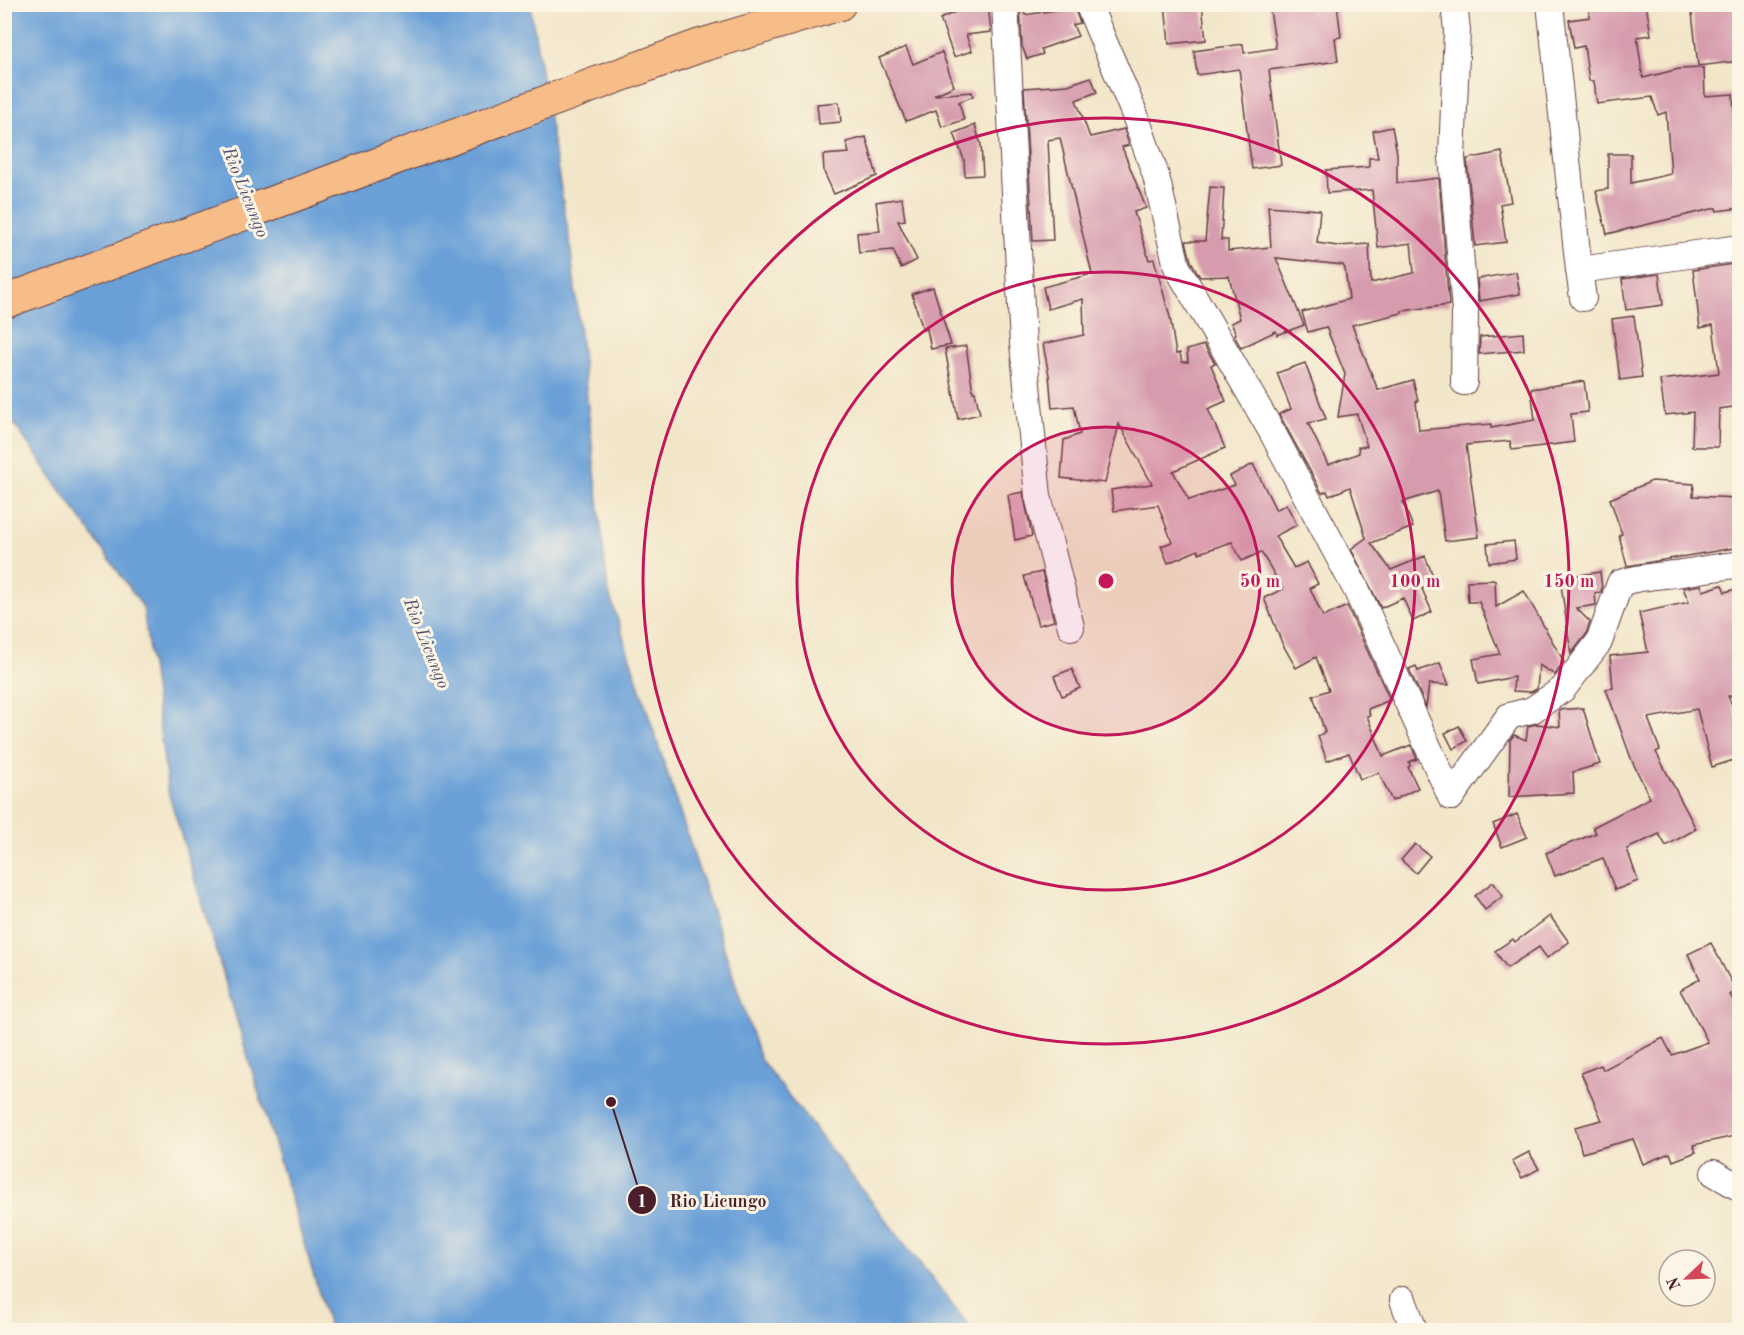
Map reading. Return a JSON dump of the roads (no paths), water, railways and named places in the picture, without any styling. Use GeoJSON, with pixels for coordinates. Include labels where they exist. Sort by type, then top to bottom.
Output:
{"type":"FeatureCollection","features":[{"type":"Feature","properties":{"kind":"highway"},"geometry":{"type":"LineString","coordinates":[[4,302],[699,46],[839,4]]}},
{"type":"Feature","properties":{"kind":"street"},"geometry":{"type":"LineString","coordinates":[[1005,4],[1023,344],[1038,496],[1071,627]]}},
{"type":"Feature","properties":{"kind":"street"},"geometry":{"type":"LineString","coordinates":[[1088,4],[1135,115],[1156,176],[1177,267],[1272,432],[1356,589],[1451,797],[1509,716],[1532,710],[1563,689],[1599,642],[1620,583],[1636,578],[1677,574],[1710,566],[1740,565]]}},
{"type":"Feature","properties":{"kind":"street"},"geometry":{"type":"LineString","coordinates":[[1455,4],[1457,30],[1452,157],[1464,310],[1464,382]]}},
{"type":"Feature","properties":{"kind":"street"},"geometry":{"type":"LineString","coordinates":[[1550,4],[1583,298]]}},
{"type":"Feature","properties":{"kind":"street"},"geometry":{"type":"LineString","coordinates":[[1579,270],[1740,248]]}},
{"type":"Feature","properties":{"kind":"street"},"geometry":{"type":"LineString","coordinates":[[1714,1173],[1740,1188]]}},
{"type":"Feature","properties":{"kind":"street"},"geometry":{"type":"LineString","coordinates":[[1403,1300],[1414,1330]]}},
{"type":"Feature","properties":{"kind":"water"},"geometry":{"type":"Polygon","coordinates":[[[4,5],[530,5],[570,243],[608,590],[760,1059],[972,1330],[330,1330],[168,791],[143,607],[5,411],[4,5]]]}},
{"type":"Feature","properties":{"kind":"place","name":"Rio Licungo"},"geometry":{"type":"Point","coordinates":[611,1102]}}]}
